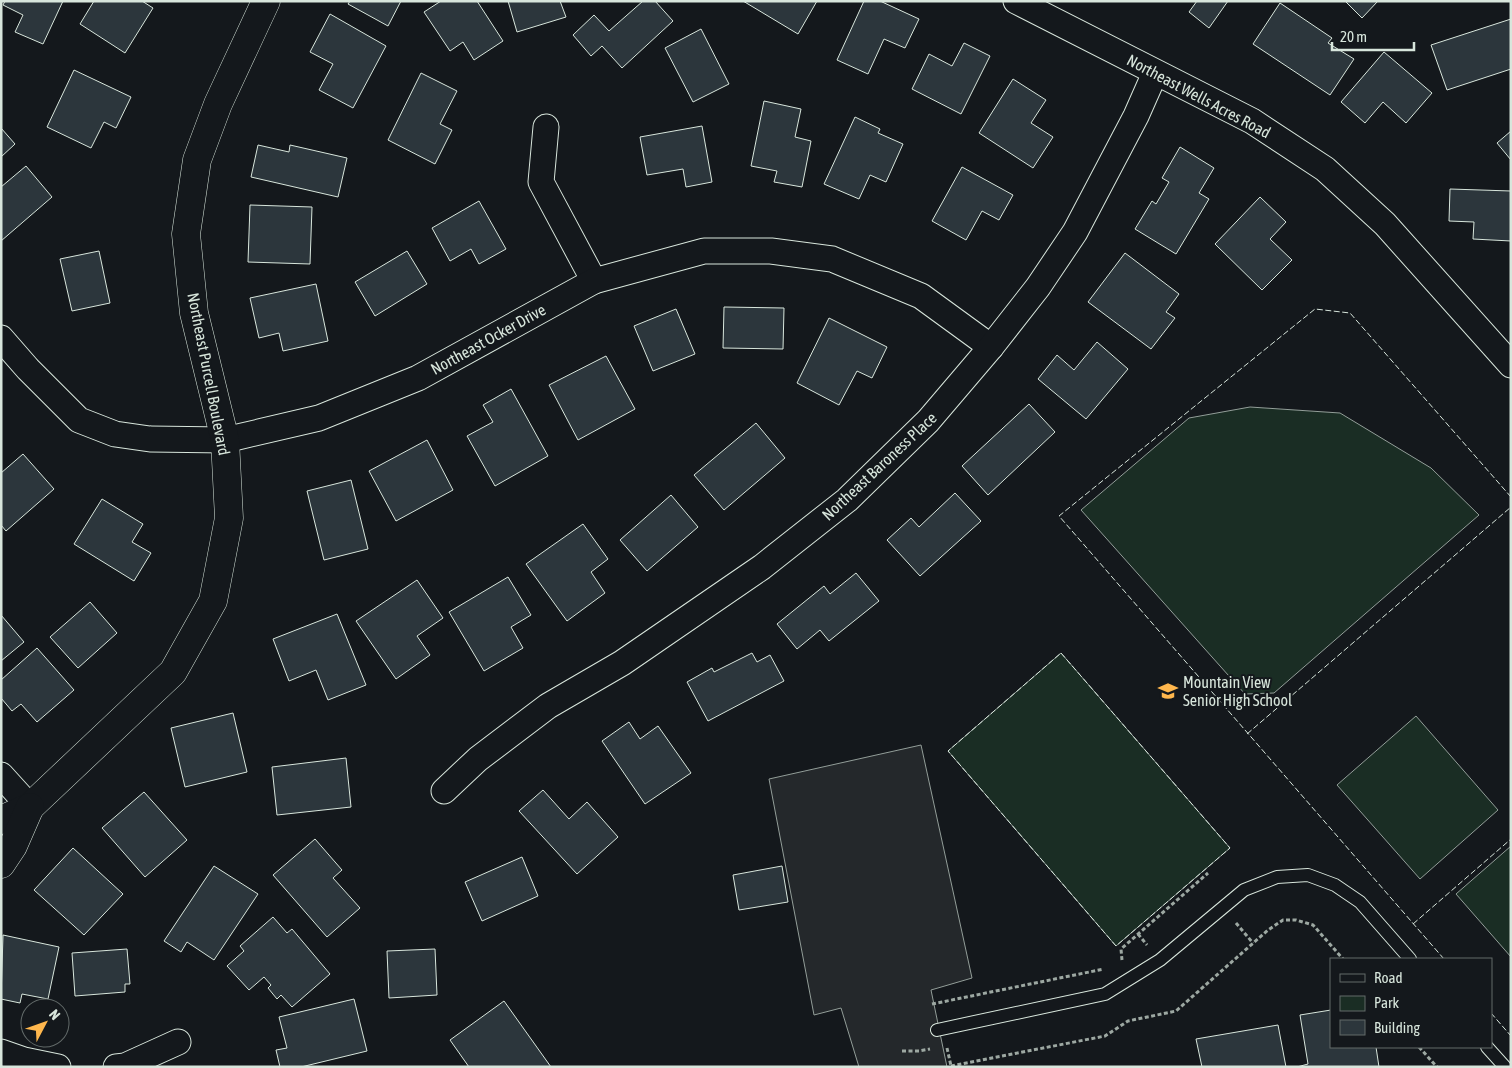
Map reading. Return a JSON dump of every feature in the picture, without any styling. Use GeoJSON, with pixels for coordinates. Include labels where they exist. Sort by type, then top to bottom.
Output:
{"type":"FeatureCollection","features":[{"type":"Feature","properties":{"kind":"street","name":"Northeast Purcell Boulevard"},"geometry":{"type":"LineString","coordinates":[[1,820],[30,807],[173,672],[213,601],[229,518],[225,440],[194,313],[186,234],[197,160],[218,104],[266,1]]}},
{"type":"Feature","properties":{"kind":"street","name":"Northeast Wells Acres Road"},"geometry":{"type":"LineString","coordinates":[[1016,1],[1252,121],[1325,170],[1385,224],[1511,365]]}},
{"type":"Feature","properties":{"kind":"street","name":"Northeast Baroness Place"},"geometry":{"type":"LineString","coordinates":[[444,791],[478,759],[548,706],[622,663],[762,568],[847,500],[928,421],[991,347],[1038,287],[1075,232],[1136,116],[1156,73]]}},
{"type":"Feature","properties":{"kind":"street"},"geometry":{"type":"LineString","coordinates":[[546,127],[541,182],[594,281]]}},
{"type":"Feature","properties":{"kind":"street","name":"Northeast Ocker Drive"},"geometry":{"type":"LineString","coordinates":[[1,338],[28,369],[79,420],[115,434],[150,438],[225,440],[319,418],[418,378],[594,281],[704,251],[771,251],[832,259],[921,296],[991,347]]}},
{"type":"Feature","properties":{"kind":"street"},"geometry":{"type":"LineString","coordinates":[[1,775],[30,807]]}},
{"type":"Feature","properties":{"kind":"street","name":"Northeast Purcell Boulevard"},"geometry":{"type":"LineString","coordinates":[[1,864],[13,846],[30,807]]}},
{"type":"Feature","properties":{"kind":"street"},"geometry":{"type":"LineString","coordinates":[[116,1067],[125,1066],[178,1042]]}},
{"type":"Feature","properties":{"kind":"street"},"geometry":{"type":"LineString","coordinates":[[1,1052],[24,1060],[58,1067]]}},
{"type":"Feature","properties":{"kind":"lane"},"geometry":{"type":"LineString","coordinates":[[937,1030],[1105,994],[1160,960],[1244,890],[1277,877],[1308,875],[1335,885],[1360,902],[1409,958]]}},
{"type":"Feature","properties":{"kind":"lane"},"geometry":{"type":"LineString","coordinates":[[1489,1048],[1505,1067]]}},
{"type":"Feature","properties":{"kind":"path"},"geometry":{"type":"LineString","coordinates":[[1122,966],[1121,949],[1208,873]]}},
{"type":"Feature","properties":{"kind":"path"},"geometry":{"type":"LineString","coordinates":[[1223,908],[1253,943]]}},
{"type":"Feature","properties":{"kind":"path"},"geometry":{"type":"LineString","coordinates":[[946,1046],[951,1066],[1105,1036],[1128,1021],[1176,1011],[1282,920],[1296,920],[1313,925],[1342,958]]}},
{"type":"Feature","properties":{"kind":"path"},"geometry":{"type":"LineString","coordinates":[[932,1004],[1112,968]]}},
{"type":"Feature","properties":{"kind":"path"},"geometry":{"type":"LineString","coordinates":[[902,1051],[937,1048]]}},
{"type":"Feature","properties":{"kind":"path"},"geometry":{"type":"LineString","coordinates":[[1420,1048],[1437,1067]]}},
{"type":"Feature","properties":{"kind":"green space"},"geometry":{"type":"Polygon","coordinates":[[[1250,407],[1340,413],[1431,468],[1479,515],[1274,693],[1245,694],[1081,510],[1189,418],[1250,407]]]}},
{"type":"Feature","properties":{"kind":"green space"},"geometry":{"type":"Polygon","coordinates":[[[1061,653],[1230,848],[1116,946],[948,751],[1061,653]]]}},
{"type":"Feature","properties":{"kind":"green space"},"geometry":{"type":"Polygon","coordinates":[[[1416,716],[1498,810],[1420,879],[1337,785],[1416,716]]]}},
{"type":"Feature","properties":{"kind":"green space"},"geometry":{"type":"Polygon","coordinates":[[[1511,846],[1511,957],[1456,894],[1511,846]]]}},
{"type":"Feature","properties":{"kind":"shaded area"},"geometry":{"type":"Polygon","coordinates":[[[921,745],[972,978],[931,990],[947,1067],[859,1067],[841,1008],[814,1015],[769,779],[921,745]]]}},
{"type":"Feature","properties":{"kind":"building"},"geometry":{"type":"Polygon","coordinates":[[[5,1],[63,1],[43,44],[15,32],[23,15],[3,5],[5,1]]]}},
{"type":"Feature","properties":{"kind":"building"},"geometry":{"type":"Polygon","coordinates":[[[94,1],[142,1],[153,8],[125,53],[80,24],[94,1]]]}},
{"type":"Feature","properties":{"kind":"building"},"geometry":{"type":"Polygon","coordinates":[[[350,1],[401,1],[388,26],[348,4],[350,1]]]}},
{"type":"Feature","properties":{"kind":"building"},"geometry":{"type":"Polygon","coordinates":[[[441,1],[477,1],[503,41],[474,60],[463,42],[450,51],[424,12],[441,1]]]}},
{"type":"Feature","properties":{"kind":"building"},"geometry":{"type":"Polygon","coordinates":[[[508,1],[560,1],[566,17],[517,32],[508,1]]]}},
{"type":"Feature","properties":{"kind":"building"},"geometry":{"type":"Polygon","coordinates":[[[643,1],[655,1],[673,21],[622,68],[602,46],[591,56],[573,35],[594,15],[609,31],[643,1]]]}},
{"type":"Feature","properties":{"kind":"building"},"geometry":{"type":"Polygon","coordinates":[[[743,1],[817,1],[798,34],[743,1]]]}},
{"type":"Feature","properties":{"kind":"building"},"geometry":{"type":"Polygon","coordinates":[[[864,1],[880,1],[919,19],[905,48],[884,39],[868,74],[837,60],[864,1]]]}},
{"type":"Feature","properties":{"kind":"building"},"geometry":{"type":"Polygon","coordinates":[[[1197,1],[1228,1],[1209,28],[1189,12],[1197,1]]]}},
{"type":"Feature","properties":{"kind":"building"},"geometry":{"type":"Polygon","coordinates":[[[1345,1],[1378,1],[1362,18],[1345,1]]]}},
{"type":"Feature","properties":{"kind":"building"},"geometry":{"type":"Polygon","coordinates":[[[1280,3],[1332,38],[1328,43],[1354,59],[1330,95],[1253,44],[1280,3]]]}},
{"type":"Feature","properties":{"kind":"building"},"geometry":{"type":"Polygon","coordinates":[[[330,14],[386,46],[353,108],[319,90],[333,64],[310,52],[330,14]]]}},
{"type":"Feature","properties":{"kind":"building"},"geometry":{"type":"Polygon","coordinates":[[[1511,19],[1511,69],[1447,90],[1431,45],[1511,19]]]}},
{"type":"Feature","properties":{"kind":"building"},"geometry":{"type":"Polygon","coordinates":[[[701,29],[729,84],[693,102],[665,48],[701,29]]]}},
{"type":"Feature","properties":{"kind":"building"},"geometry":{"type":"Polygon","coordinates":[[[964,43],[990,56],[961,114],[912,89],[929,54],[952,66],[964,43]]]}},
{"type":"Feature","properties":{"kind":"building"},"geometry":{"type":"Polygon","coordinates":[[[1384,52],[1432,93],[1406,123],[1383,102],[1365,123],[1341,102],[1384,52]]]}},
{"type":"Feature","properties":{"kind":"building"},"geometry":{"type":"Polygon","coordinates":[[[74,70],[131,97],[116,128],[104,122],[91,148],[47,127],[74,70]]]}},
{"type":"Feature","properties":{"kind":"building"},"geometry":{"type":"Polygon","coordinates":[[[421,73],[457,91],[440,124],[452,130],[435,164],[388,140],[421,73]]]}},
{"type":"Feature","properties":{"kind":"building"},"geometry":{"type":"Polygon","coordinates":[[[1013,79],[1046,100],[1031,123],[1053,137],[1033,168],[979,133],[1013,79]]]}},
{"type":"Feature","properties":{"kind":"building"},"geometry":{"type":"Polygon","coordinates":[[[764,101],[801,109],[795,137],[811,141],[802,187],[774,182],[777,171],[751,166],[764,101]]]}},
{"type":"Feature","properties":{"kind":"building"},"geometry":{"type":"Polygon","coordinates":[[[855,117],[880,129],[878,133],[903,144],[886,182],[870,175],[859,199],[824,184],[855,117]]]}},
{"type":"Feature","properties":{"kind":"building"},"geometry":{"type":"Polygon","coordinates":[[[702,126],[712,182],[686,187],[683,169],[647,175],[640,137],[702,126]]]}},
{"type":"Feature","properties":{"kind":"building"},"geometry":{"type":"Polygon","coordinates":[[[1,128],[15,144],[1,157],[1,128]]]}},
{"type":"Feature","properties":{"kind":"building"},"geometry":{"type":"Polygon","coordinates":[[[1511,131],[1511,160],[1497,143],[1511,131]]]}},
{"type":"Feature","properties":{"kind":"building"},"geometry":{"type":"Polygon","coordinates":[[[258,145],[289,152],[290,145],[347,158],[338,197],[251,177],[258,145]]]}},
{"type":"Feature","properties":{"kind":"building"},"geometry":{"type":"Polygon","coordinates":[[[1180,147],[1214,168],[1199,193],[1209,199],[1176,254],[1135,229],[1152,201],[1156,204],[1169,182],[1162,178],[1180,147]]]}},
{"type":"Feature","properties":{"kind":"building"},"geometry":{"type":"Polygon","coordinates":[[[26,166],[52,197],[1,241],[1,187],[26,166]]]}},
{"type":"Feature","properties":{"kind":"building"},"geometry":{"type":"Polygon","coordinates":[[[962,167],[1013,195],[999,220],[982,211],[966,240],[932,221],[962,167]]]}},
{"type":"Feature","properties":{"kind":"building"},"geometry":{"type":"Polygon","coordinates":[[[1450,189],[1511,191],[1511,241],[1473,239],[1474,222],[1449,221],[1450,189]]]}},
{"type":"Feature","properties":{"kind":"building"},"geometry":{"type":"Polygon","coordinates":[[[1260,197],[1286,222],[1270,239],[1292,260],[1262,290],[1215,244],[1260,197]]]}},
{"type":"Feature","properties":{"kind":"building"},"geometry":{"type":"Polygon","coordinates":[[[479,201],[506,249],[479,264],[471,249],[450,261],[432,228],[479,201]]]}},
{"type":"Feature","properties":{"kind":"building"},"geometry":{"type":"Polygon","coordinates":[[[250,205],[312,207],[310,264],[248,262],[250,205]]]}},
{"type":"Feature","properties":{"kind":"building"},"geometry":{"type":"Polygon","coordinates":[[[99,251],[110,303],[72,311],[60,259],[99,251]]]}},
{"type":"Feature","properties":{"kind":"building"},"geometry":{"type":"Polygon","coordinates":[[[407,251],[427,284],[375,316],[355,282],[407,251]]]}},
{"type":"Feature","properties":{"kind":"building"},"geometry":{"type":"Polygon","coordinates":[[[1125,253],[1179,294],[1166,312],[1175,318],[1151,349],[1088,302],[1125,253]]]}},
{"type":"Feature","properties":{"kind":"building"},"geometry":{"type":"Polygon","coordinates":[[[316,284],[328,341],[283,351],[279,333],[259,338],[250,298],[316,284]]]}},
{"type":"Feature","properties":{"kind":"building"},"geometry":{"type":"Polygon","coordinates":[[[724,307],[784,308],[783,349],[723,348],[724,307]]]}},
{"type":"Feature","properties":{"kind":"building"},"geometry":{"type":"Polygon","coordinates":[[[676,309],[695,354],[653,371],[634,326],[676,309]]]}},
{"type":"Feature","properties":{"kind":"building"},"geometry":{"type":"Polygon","coordinates":[[[829,318],[887,347],[872,378],[857,371],[839,405],[797,383],[829,318]]]}},
{"type":"Feature","properties":{"kind":"building"},"geometry":{"type":"Polygon","coordinates":[[[1097,342],[1128,369],[1086,419],[1038,379],[1057,355],[1074,370],[1097,342]]]}},
{"type":"Feature","properties":{"kind":"building"},"geometry":{"type":"Polygon","coordinates":[[[606,356],[635,409],[578,440],[549,385],[606,356]]]}},
{"type":"Feature","properties":{"kind":"building"},"geometry":{"type":"Polygon","coordinates":[[[511,389],[548,456],[495,486],[467,436],[493,422],[483,405],[511,389]]]}},
{"type":"Feature","properties":{"kind":"building"},"geometry":{"type":"Polygon","coordinates":[[[1029,404],[1055,432],[988,495],[962,466],[1029,404]]]}},
{"type":"Feature","properties":{"kind":"building"},"geometry":{"type":"Polygon","coordinates":[[[756,423],[785,458],[724,510],[694,475],[756,423]]]}},
{"type":"Feature","properties":{"kind":"building"},"geometry":{"type":"Polygon","coordinates":[[[427,440],[453,490],[396,521],[369,471],[427,440]]]}},
{"type":"Feature","properties":{"kind":"building"},"geometry":{"type":"Polygon","coordinates":[[[23,454],[54,489],[6,531],[1,525],[1,473],[23,454]]]}},
{"type":"Feature","properties":{"kind":"building"},"geometry":{"type":"Polygon","coordinates":[[[351,480],[368,549],[324,560],[307,491],[351,480]]]}},
{"type":"Feature","properties":{"kind":"building"},"geometry":{"type":"Polygon","coordinates":[[[955,493],[981,521],[920,576],[887,540],[911,518],[919,527],[955,493]]]}},
{"type":"Feature","properties":{"kind":"building"},"geometry":{"type":"Polygon","coordinates":[[[671,495],[698,527],[647,571],[620,540],[671,495]]]}},
{"type":"Feature","properties":{"kind":"building"},"geometry":{"type":"Polygon","coordinates":[[[102,499],[143,524],[132,542],[151,553],[134,581],[74,544],[102,499]]]}},
{"type":"Feature","properties":{"kind":"building"},"geometry":{"type":"Polygon","coordinates":[[[583,524],[608,559],[591,572],[605,593],[567,621],[526,564],[583,524]]]}},
{"type":"Feature","properties":{"kind":"building"},"geometry":{"type":"Polygon","coordinates":[[[856,573],[879,601],[829,641],[820,630],[797,649],[777,624],[824,586],[830,594],[856,573]]]}},
{"type":"Feature","properties":{"kind":"building"},"geometry":{"type":"Polygon","coordinates":[[[508,577],[531,615],[511,627],[523,648],[484,671],[449,612],[508,577]]]}},
{"type":"Feature","properties":{"kind":"building"},"geometry":{"type":"Polygon","coordinates":[[[417,580],[443,618],[417,636],[430,655],[396,679],[356,621],[417,580]]]}},
{"type":"Feature","properties":{"kind":"building"},"geometry":{"type":"Polygon","coordinates":[[[90,602],[117,633],[78,668],[50,637],[90,602]]]}},
{"type":"Feature","properties":{"kind":"building"},"geometry":{"type":"Polygon","coordinates":[[[337,614],[366,685],[328,700],[316,670],[289,681],[273,639],[337,614]]]}},
{"type":"Feature","properties":{"kind":"building"},"geometry":{"type":"Polygon","coordinates":[[[1,615],[24,642],[1,661],[1,615]]]}},
{"type":"Feature","properties":{"kind":"building"},"geometry":{"type":"Polygon","coordinates":[[[37,648],[74,690],[37,722],[21,704],[12,711],[1,698],[1,680],[37,648]]]}},
{"type":"Feature","properties":{"kind":"building"},"geometry":{"type":"Polygon","coordinates":[[[752,653],[757,662],[770,655],[784,681],[708,721],[687,682],[712,668],[714,672],[752,653]]]}},
{"type":"Feature","properties":{"kind":"building"},"geometry":{"type":"Polygon","coordinates":[[[233,713],[247,772],[185,787],[171,728],[233,713]]]}},
{"type":"Feature","properties":{"kind":"building"},"geometry":{"type":"Polygon","coordinates":[[[629,722],[640,739],[658,726],[691,773],[645,804],[602,741],[629,722]]]}},
{"type":"Feature","properties":{"kind":"building"},"geometry":{"type":"Polygon","coordinates":[[[346,758],[351,807],[277,815],[272,767],[346,758]]]}},
{"type":"Feature","properties":{"kind":"building"},"geometry":{"type":"Polygon","coordinates":[[[543,790],[569,819],[587,802],[618,837],[577,874],[519,811],[543,790]]]}},
{"type":"Feature","properties":{"kind":"building"},"geometry":{"type":"Polygon","coordinates":[[[144,792],[187,840],[145,877],[102,828],[144,792]]]}},
{"type":"Feature","properties":{"kind":"building"},"geometry":{"type":"Polygon","coordinates":[[[315,839],[342,870],[333,878],[360,908],[327,937],[273,875],[315,839]]]}},
{"type":"Feature","properties":{"kind":"building"},"geometry":{"type":"Polygon","coordinates":[[[73,848],[123,894],[84,935],[34,890],[73,848]]]}},
{"type":"Feature","properties":{"kind":"building"},"geometry":{"type":"Polygon","coordinates":[[[522,857],[538,896],[482,921],[465,882],[522,857]]]}},
{"type":"Feature","properties":{"kind":"building"},"geometry":{"type":"Polygon","coordinates":[[[214,866],[258,894],[214,960],[187,942],[181,952],[164,941],[214,866]]]}},
{"type":"Feature","properties":{"kind":"building"},"geometry":{"type":"Polygon","coordinates":[[[782,866],[788,902],[739,910],[733,875],[782,866]]]}},
{"type":"Feature","properties":{"kind":"building"},"geometry":{"type":"Polygon","coordinates":[[[273,917],[287,933],[292,929],[330,974],[292,1007],[281,995],[277,999],[268,988],[271,985],[264,977],[249,990],[227,966],[244,951],[240,946],[273,917]]]}},
{"type":"Feature","properties":{"kind":"building"},"geometry":{"type":"Polygon","coordinates":[[[3,935],[59,947],[48,998],[22,994],[20,1003],[1,999],[3,935]]]}},
{"type":"Feature","properties":{"kind":"building"},"geometry":{"type":"Polygon","coordinates":[[[127,949],[130,984],[125,984],[125,992],[75,996],[72,953],[127,949]]]}},
{"type":"Feature","properties":{"kind":"building"},"geometry":{"type":"Polygon","coordinates":[[[435,949],[437,995],[389,998],[387,951],[435,949]]]}},
{"type":"Feature","properties":{"kind":"building"},"geometry":{"type":"Polygon","coordinates":[[[354,999],[367,1051],[301,1067],[280,1067],[276,1050],[287,1048],[279,1017],[354,999]]]}},
{"type":"Feature","properties":{"kind":"building"},"geometry":{"type":"Polygon","coordinates":[[[504,1001],[551,1067],[469,1067],[450,1040],[504,1001]]]}},
{"type":"Feature","properties":{"kind":"building"},"geometry":{"type":"Polygon","coordinates":[[[1330,1010],[1330,1048],[1376,1048],[1379,1067],[1297,1067],[1308,1064],[1300,1015],[1330,1010]]]}},
{"type":"Feature","properties":{"kind":"building"},"geometry":{"type":"Polygon","coordinates":[[[1278,1025],[1286,1067],[1202,1067],[1196,1039],[1278,1025]]]}},
{"type":"Feature","properties":{"kind":"fence"},"geometry":{"type":"LineString","coordinates":[[1443,958],[1059,516],[1315,309],[1350,313],[1511,497]]}},
{"type":"Feature","properties":{"kind":"fence"},"geometry":{"type":"LineString","coordinates":[[1247,734],[1511,507]]}},
{"type":"Feature","properties":{"kind":"fence"},"geometry":{"type":"LineString","coordinates":[[1061,653],[1230,848],[1116,946],[948,751],[1061,653]]}},
{"type":"Feature","properties":{"kind":"fence"},"geometry":{"type":"LineString","coordinates":[[1413,924],[1511,839]]}},
{"type":"Feature","properties":{"kind":"fence"},"geometry":{"type":"LineString","coordinates":[[1492,1014],[1511,1036]]}},
{"type":"Feature","properties":{"kind":"place","name":"Mountain View Senior High School"},"geometry":{"type":"Point","coordinates":[1168,691]}}]}
